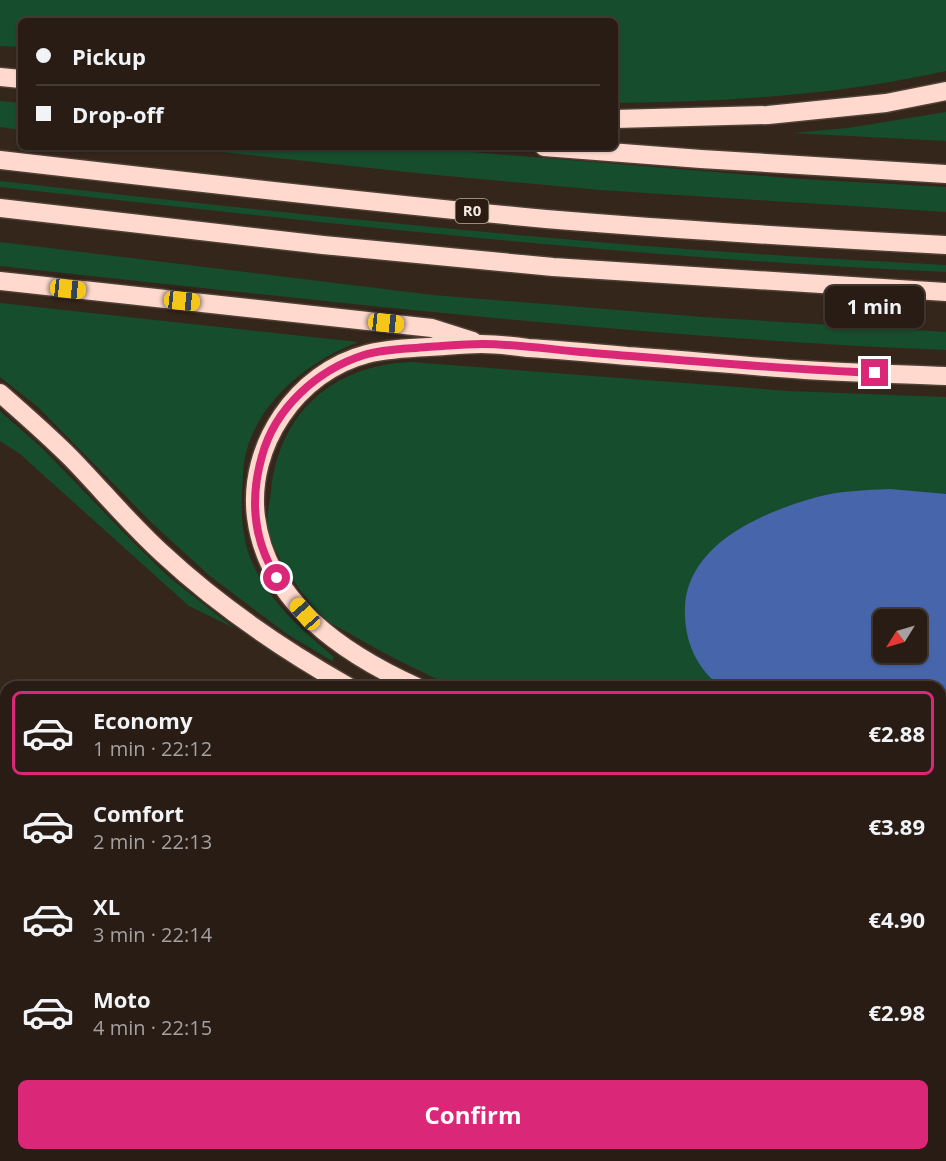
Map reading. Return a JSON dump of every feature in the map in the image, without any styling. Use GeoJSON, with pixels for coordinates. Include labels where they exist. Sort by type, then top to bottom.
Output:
{"type":"FeatureCollection","features":[{"type":"Feature","properties":{"kind":"highway"},"geometry":{"type":"LineString","coordinates":[[0,76],[18,79]]}},
{"type":"Feature","properties":{"kind":"highway"},"geometry":{"type":"LineString","coordinates":[[618,119],[768,115],[886,103],[946,91]]}},
{"type":"Feature","properties":{"kind":"highway"},"geometry":{"type":"LineString","coordinates":[[583,150],[946,174]]}},
{"type":"Feature","properties":{"kind":"highway","name":"R0"},"geometry":{"type":"LineString","coordinates":[[0,160],[306,195],[546,219],[721,233],[946,245]]}},
{"type":"Feature","properties":{"kind":"highway"},"geometry":{"type":"LineString","coordinates":[[0,208],[553,267],[946,292]]}},
{"type":"Feature","properties":{"kind":"highway"},"geometry":{"type":"LineString","coordinates":[[0,281],[432,328],[483,344]]}},
{"type":"Feature","properties":{"kind":"highway"},"geometry":{"type":"LineString","coordinates":[[405,681],[363,660],[333,640],[305,614],[285,591],[268,564],[258,535],[254,505],[255,479],[264,448],[280,416],[300,393],[320,376],[339,365],[366,354],[397,349],[483,344],[804,370],[946,375]]}},
{"type":"Feature","properties":{"kind":"highway"},"geometry":{"type":"LineString","coordinates":[[0,393],[50,437],[163,554],[206,591],[254,628],[338,681]]}},
{"type":"Feature","properties":{"kind":"green space"},"geometry":{"type":"Polygon","coordinates":[[[0,0],[946,0],[946,71],[864,86],[740,99],[618,103],[618,18],[18,18],[18,47],[0,46],[0,0]]]}},
{"type":"Feature","properties":{"kind":"green space"},"geometry":{"type":"Polygon","coordinates":[[[0,101],[18,103],[18,130],[0,127],[0,101]]]}},
{"type":"Feature","properties":{"kind":"green space"},"geometry":{"type":"Polygon","coordinates":[[[946,112],[946,141],[792,133],[848,128],[946,112]]]}},
{"type":"Feature","properties":{"kind":"green space"},"geometry":{"type":"Polygon","coordinates":[[[204,150],[446,150],[801,179],[946,187],[946,212],[600,190],[204,150]]]}},
{"type":"Feature","properties":{"kind":"green space"},"geometry":{"type":"Polygon","coordinates":[[[0,181],[472,231],[709,251],[946,265],[946,272],[709,258],[472,237],[0,187],[0,181]]]}},
{"type":"Feature","properties":{"kind":"green space"},"geometry":{"type":"Polygon","coordinates":[[[0,242],[433,295],[703,317],[946,332],[946,350],[590,327],[0,266],[0,242]]]}},
{"type":"Feature","properties":{"kind":"green space"},"geometry":{"type":"Polygon","coordinates":[[[0,303],[358,342],[320,361],[285,388],[259,422],[244,462],[242,506],[244,532],[250,557],[275,600],[334,657],[332,661],[287,634],[210,576],[153,524],[39,408],[0,377],[0,303]]]}},
{"type":"Feature","properties":{"kind":"green space"},"geometry":{"type":"Polygon","coordinates":[[[411,362],[789,391],[946,397],[946,681],[441,681],[415,669],[324,619],[289,574],[271,538],[268,514],[271,491],[276,463],[285,438],[298,417],[315,398],[357,372],[383,365],[411,362]]]}},
{"type":"Feature","properties":{"kind":"green space"},"geometry":{"type":"Polygon","coordinates":[[[0,411],[42,448],[170,578],[234,628],[189,606],[20,454],[0,441],[0,411]]]}},
{"type":"Feature","properties":{"kind":"water"},"geometry":{"type":"Polygon","coordinates":[[[890,489],[946,494],[946,681],[714,681],[695,656],[686,627],[687,591],[696,570],[710,552],[728,536],[749,523],[772,512],[835,493],[890,489]]]}},
{"type":"Feature","properties":{"kind":"route"},"geometry":{"type":"LineString","coordinates":[[277,578],[262,549],[254,505],[255,479],[264,448],[280,416],[300,393],[320,376],[366,354],[397,349],[483,344],[804,370],[875,373]]}}]}
